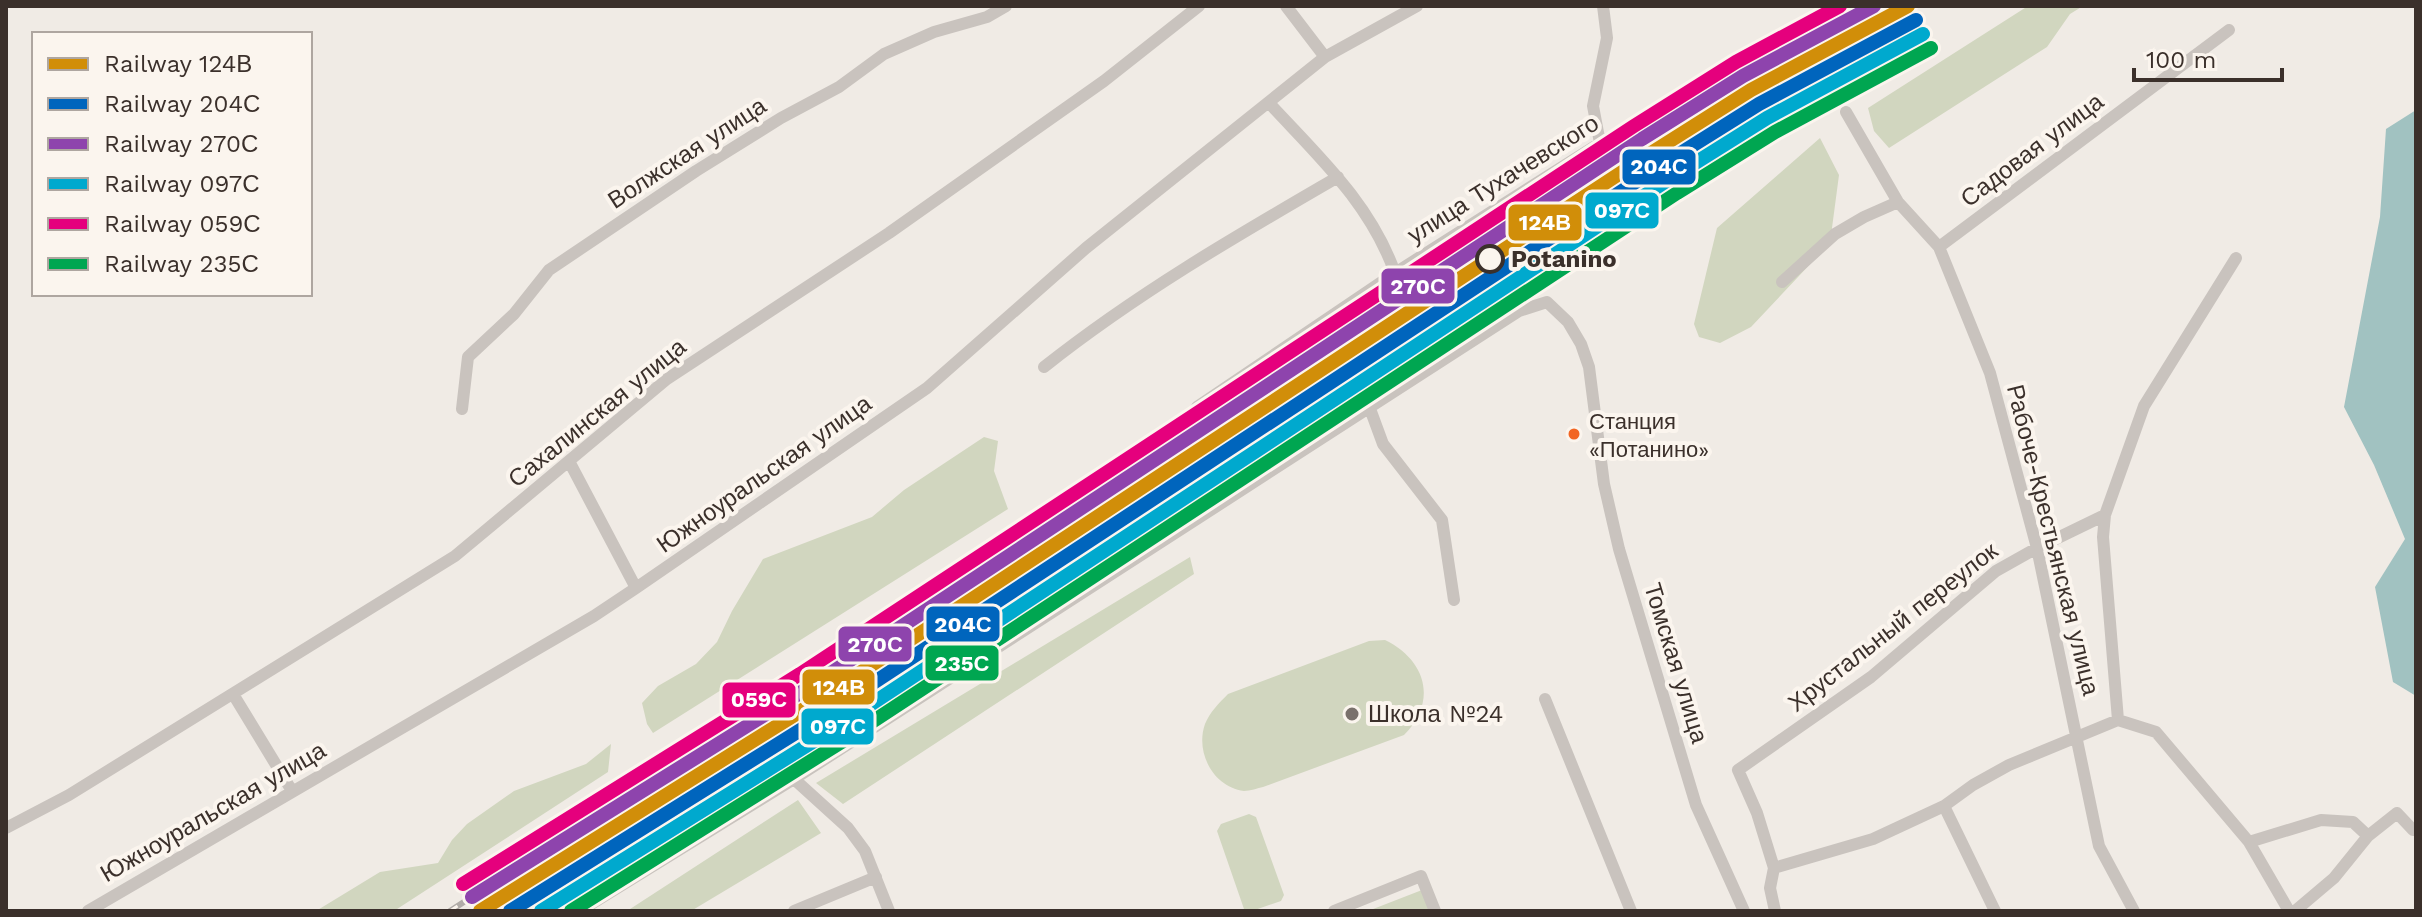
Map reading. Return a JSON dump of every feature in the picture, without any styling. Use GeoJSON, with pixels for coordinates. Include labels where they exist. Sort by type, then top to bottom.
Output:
{"type":"FeatureCollection","features":[{"type":"Feature","properties":{"kind":"street","name":"Волжская улица"},"geometry":{"type":"LineString","coordinates":[[462,409],[468,357],[514,314],[549,270],[696,171],[781,118],[839,87],[884,54],[934,32],[987,17],[1006,6]]}},
{"type":"Feature","properties":{"kind":"street","name":"Сахалинская улица"},"geometry":{"type":"LineString","coordinates":[[6,828],[69,795],[455,556],[667,379],[901,224],[1104,81],[1199,6]]}},
{"type":"Feature","properties":{"kind":"street"},"geometry":{"type":"LineString","coordinates":[[1286,6],[1325,57]]}},
{"type":"Feature","properties":{"kind":"street","name":"Южноуральская улица"},"geometry":{"type":"LineString","coordinates":[[88,911],[594,616],[636,588],[927,388],[1086,248],[1325,57],[1417,6]]}},
{"type":"Feature","properties":{"kind":"street"},"geometry":{"type":"LineString","coordinates":[[1600,143],[1593,106],[1607,38],[1603,6]]}},
{"type":"Feature","properties":{"kind":"street","name":"улица Тухачевского"},"geometry":{"type":"LineString","coordinates":[[1197,407],[1395,273],[1600,143],[1844,6]]}},
{"type":"Feature","properties":{"kind":"street","name":"Садовая улица"},"geometry":{"type":"LineString","coordinates":[[1939,247],[2229,30]]}},
{"type":"Feature","properties":{"kind":"street"},"geometry":{"type":"LineString","coordinates":[[1270,104],[1338,177],[1372,221],[1395,273]]}},
{"type":"Feature","properties":{"kind":"street","name":"Рабоче-Крестьянская улица"},"geometry":{"type":"LineString","coordinates":[[1846,112],[1898,202],[1939,247],[1990,373],[2037,548],[2099,846],[2134,911]]}},
{"type":"Feature","properties":{"kind":"street"},"geometry":{"type":"LineString","coordinates":[[1044,367],[1115,313],[1189,265],[1338,177]]}},
{"type":"Feature","properties":{"kind":"street"},"geometry":{"type":"LineString","coordinates":[[1782,282],[1835,234],[1898,202]]}},
{"type":"Feature","properties":{"kind":"street"},"geometry":{"type":"LineString","coordinates":[[2118,720],[2103,537],[2105,515],[2144,406],[2236,258]]}},
{"type":"Feature","properties":{"kind":"street","name":"Томская улица"},"geometry":{"type":"LineString","coordinates":[[1369,406],[1519,311],[1547,302],[1568,322],[1581,344],[1589,367],[1604,484],[1619,549],[1660,692],[1696,805],[1744,911]]}},
{"type":"Feature","properties":{"kind":"street"},"geometry":{"type":"LineString","coordinates":[[580,911],[794,779],[1369,406],[1383,444],[1442,520],[1454,600]]}},
{"type":"Feature","properties":{"kind":"street"},"geometry":{"type":"LineString","coordinates":[[570,463],[636,588]]}},
{"type":"Feature","properties":{"kind":"street","name":"Хрустальный переулок"},"geometry":{"type":"LineString","coordinates":[[1774,868],[1757,813],[1738,770],[1871,677],[1996,571],[2105,515]]}},
{"type":"Feature","properties":{"kind":"street"},"geometry":{"type":"LineString","coordinates":[[233,694],[292,791]]}},
{"type":"Feature","properties":{"kind":"street"},"geometry":{"type":"LineString","coordinates":[[1545,699],[1631,911]]}},
{"type":"Feature","properties":{"kind":"street"},"geometry":{"type":"LineString","coordinates":[[1775,911],[1770,888],[1774,868],[1873,839],[1944,806],[2009,765],[2118,720],[2156,732],[2249,842],[2289,911]]}},
{"type":"Feature","properties":{"kind":"street"},"geometry":{"type":"LineString","coordinates":[[794,779],[848,828],[865,851],[889,911]]}},
{"type":"Feature","properties":{"kind":"street"},"geometry":{"type":"LineString","coordinates":[[1944,806],[1995,911]]}},
{"type":"Feature","properties":{"kind":"street"},"geometry":{"type":"LineString","coordinates":[[2295,911],[2334,878],[2368,836],[2397,813],[2416,830]]}},
{"type":"Feature","properties":{"kind":"street"},"geometry":{"type":"LineString","coordinates":[[2249,842],[2321,820],[2353,822],[2368,836]]}},
{"type":"Feature","properties":{"kind":"street"},"geometry":{"type":"LineString","coordinates":[[1334,911],[1421,876],[1435,911]]}},
{"type":"Feature","properties":{"kind":"street"},"geometry":{"type":"LineString","coordinates":[[794,911],[876,877]]}},
{"type":"Feature","properties":{"kind":"green space"},"geometry":{"type":"Polygon","coordinates":[[[2028,6],[2083,6],[2070,14],[2047,47],[1889,148],[1874,131],[1868,108],[2028,6]]]}},
{"type":"Feature","properties":{"kind":"green space"},"geometry":{"type":"Polygon","coordinates":[[[1820,138],[1839,175],[1830,243],[1751,327],[1720,343],[1699,337],[1694,324],[1717,228],[1820,138]]]}},
{"type":"Feature","properties":{"kind":"green space"},"geometry":{"type":"Polygon","coordinates":[[[984,437],[998,441],[994,471],[1008,509],[653,733],[647,724],[642,703],[658,686],[696,664],[717,642],[763,559],[872,517],[904,490],[984,437]]]}},
{"type":"Feature","properties":{"kind":"green space"},"geometry":{"type":"Polygon","coordinates":[[[1190,557],[1194,574],[843,804],[816,783],[1190,557]]]}},
{"type":"Feature","properties":{"kind":"green space"},"geometry":{"type":"Polygon","coordinates":[[[1385,640],[1410,658],[1423,682],[1421,709],[1404,735],[1251,790],[1233,788],[1215,775],[1205,756],[1203,735],[1209,716],[1228,694],[1369,641],[1385,640]]]}},
{"type":"Feature","properties":{"kind":"green space"},"geometry":{"type":"Polygon","coordinates":[[[611,744],[608,772],[394,911],[316,911],[380,872],[438,863],[452,840],[467,824],[514,791],[586,764],[611,744]]]}},
{"type":"Feature","properties":{"kind":"green space"},"geometry":{"type":"Polygon","coordinates":[[[798,800],[821,833],[691,911],[627,911],[798,800]]]}},
{"type":"Feature","properties":{"kind":"green space"},"geometry":{"type":"Polygon","coordinates":[[[1249,814],[1256,817],[1284,895],[1281,901],[1252,911],[1244,909],[1217,831],[1221,824],[1249,814]]]}},
{"type":"Feature","properties":{"kind":"green space"},"geometry":{"type":"Polygon","coordinates":[[[1422,890],[1430,911],[1368,911],[1422,890]]]}},
{"type":"Feature","properties":{"kind":"water"},"geometry":{"type":"Polygon","coordinates":[[[2416,110],[2416,696],[2393,682],[2375,587],[2405,539],[2374,465],[2344,407],[2380,217],[2386,129],[2416,110]]]}},
{"type":"Feature","properties":{"kind":"railway"},"geometry":{"type":"LineString","coordinates":[[450,911],[1554,191],[1743,74],[1843,29]]}},
{"type":"Feature","properties":{"kind":"rail line","name":"059С"},"geometry":{"type":"LineString","coordinates":[[463,884],[800,674],[1634,126],[1736,62],[1840,6]]}},
{"type":"Feature","properties":{"kind":"rail line","name":"270С"},"geometry":{"type":"LineString","coordinates":[[472,897],[808,688],[1642,139],[1743,76],[1874,6]]}},
{"type":"Feature","properties":{"kind":"rail line","name":"124В"},"geometry":{"type":"LineString","coordinates":[[480,911],[817,701],[1651,153],[1751,90],[1908,6]]}},
{"type":"Feature","properties":{"kind":"rail line","name":"204С"},"geometry":{"type":"LineString","coordinates":[[510,911],[826,714],[1660,166],[1759,104],[1916,20]]}},
{"type":"Feature","properties":{"kind":"rail line","name":"097С"},"geometry":{"type":"LineString","coordinates":[[541,911],[835,728],[1668,180],[1767,118],[1923,34]]}},
{"type":"Feature","properties":{"kind":"rail line","name":"235С"},"geometry":{"type":"LineString","coordinates":[[571,911],[843,741],[1677,193],[1775,132],[1931,48]]}},
{"type":"Feature","properties":{"kind":"place","name":"Potanino"},"geometry":{"type":"Point","coordinates":[1490,259]}},
{"type":"Feature","properties":{"kind":"place","name":"Станция «Потанино»"},"geometry":{"type":"Point","coordinates":[1574,434]}},
{"type":"Feature","properties":{"kind":"place","name":"Школа №24"},"geometry":{"type":"Point","coordinates":[1352,714]}}]}
